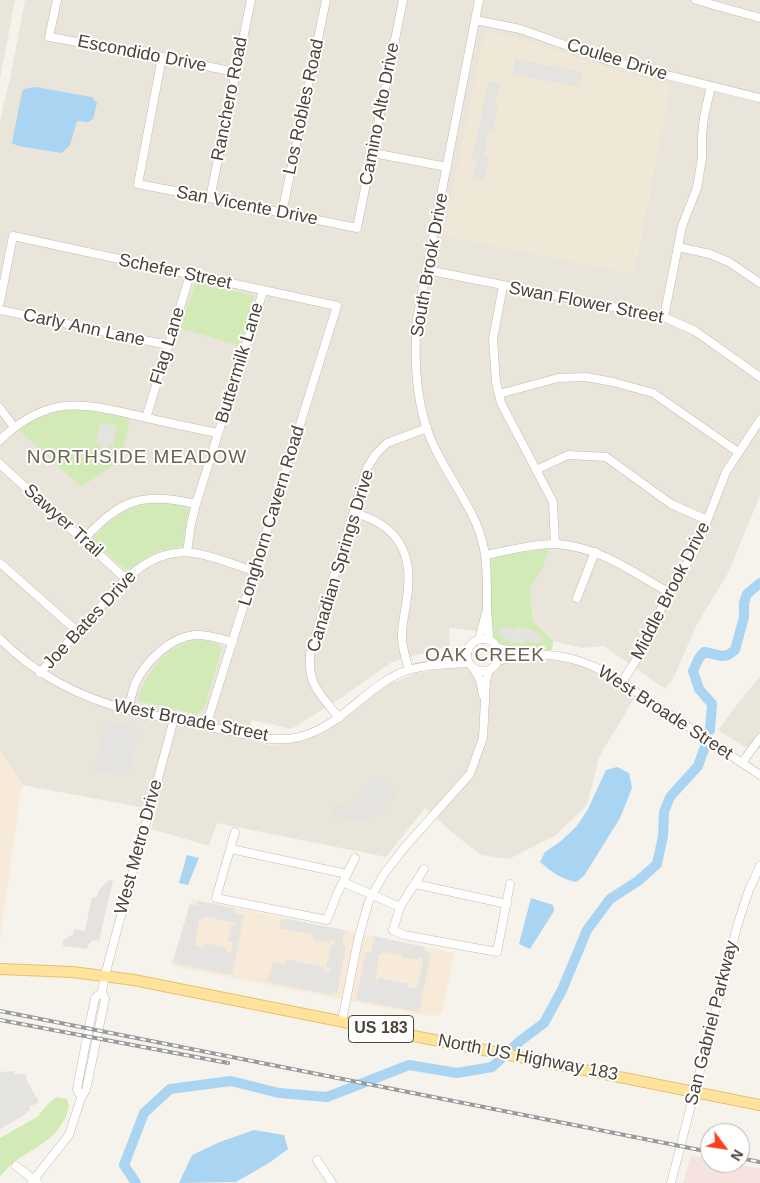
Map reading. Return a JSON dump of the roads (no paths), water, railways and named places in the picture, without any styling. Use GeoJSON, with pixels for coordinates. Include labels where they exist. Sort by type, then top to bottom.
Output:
{"type":"FeatureCollection","features":[{"type":"Feature","properties":{"kind":"main road","name":"North US Highway 183"},"geometry":{"type":"LineString","coordinates":[[0,969],[104,975],[760,1105]]}},
{"type":"Feature","properties":{"kind":"street","name":"Escondido Drive"},"geometry":{"type":"LineString","coordinates":[[57,0],[49,37],[235,72]]}},
{"type":"Feature","properties":{"kind":"street","name":"Ranchero Road"},"geometry":{"type":"LineString","coordinates":[[210,198],[251,0]]}},
{"type":"Feature","properties":{"kind":"street","name":"Los Robles Road"},"geometry":{"type":"LineString","coordinates":[[282,213],[326,0]]}},
{"type":"Feature","properties":{"kind":"street","name":"Camino Alto Drive"},"geometry":{"type":"LineString","coordinates":[[357,228],[403,0]]}},
{"type":"Feature","properties":{"kind":"street","name":"South Brook Drive"},"geometry":{"type":"LineString","coordinates":[[479,0],[417,319],[415,348],[417,385],[426,428],[477,524],[485,555],[487,564],[489,640]]}},
{"type":"Feature","properties":{"kind":"street"},"geometry":{"type":"LineString","coordinates":[[696,0],[760,18]]}},
{"type":"Feature","properties":{"kind":"street","name":"Coulee Drive"},"geometry":{"type":"LineString","coordinates":[[475,20],[520,29],[610,61],[760,98]]}},
{"type":"Feature","properties":{"kind":"street","name":"San Vicente Drive"},"geometry":{"type":"LineString","coordinates":[[162,57],[138,184],[357,228]]}},
{"type":"Feature","properties":{"kind":"street"},"geometry":{"type":"LineString","coordinates":[[664,316],[682,226],[697,188],[702,158],[704,117],[711,86]]}},
{"type":"Feature","properties":{"kind":"street"},"geometry":{"type":"LineString","coordinates":[[373,153],[447,167]]}},
{"type":"Feature","properties":{"kind":"street","name":"Schefer Street"},"geometry":{"type":"LineString","coordinates":[[0,302],[13,236],[337,306]]}},
{"type":"Feature","properties":{"kind":"street"},"geometry":{"type":"LineString","coordinates":[[678,247],[710,254],[729,262],[760,283]]}},
{"type":"Feature","properties":{"kind":"street","name":"Swan Flower Street"},"geometry":{"type":"LineString","coordinates":[[427,270],[664,316],[696,331],[760,377]]}},
{"type":"Feature","properties":{"kind":"street","name":"Flag Lane"},"geometry":{"type":"LineString","coordinates":[[146,418],[190,275]]}},
{"type":"Feature","properties":{"kind":"street"},"geometry":{"type":"LineString","coordinates":[[503,286],[493,339],[496,382],[501,403],[552,502],[555,544]]}},
{"type":"Feature","properties":{"kind":"street","name":"Buttermilk Lane"},"geometry":{"type":"LineString","coordinates":[[187,552],[196,504],[263,290]]}},
{"type":"Feature","properties":{"kind":"street","name":"Longhorn Cavern Road"},"geometry":{"type":"LineString","coordinates":[[206,726],[337,306]]}},
{"type":"Feature","properties":{"kind":"street","name":"Carly Ann Lane"},"geometry":{"type":"LineString","coordinates":[[0,310],[168,345]]}},
{"type":"Feature","properties":{"kind":"street"},"geometry":{"type":"LineString","coordinates":[[499,394],[558,378],[586,377],[613,382],[653,393],[738,452]]}},
{"type":"Feature","properties":{"kind":"street"},"geometry":{"type":"LineString","coordinates":[[0,440],[14,427],[35,413],[65,405],[98,407],[218,433]]}},
{"type":"Feature","properties":{"kind":"street"},"geometry":{"type":"LineString","coordinates":[[0,408],[14,427]]}},
{"type":"Feature","properties":{"kind":"street","name":"Middle Brook Drive"},"geometry":{"type":"LineString","coordinates":[[622,682],[647,643],[668,592],[696,549],[718,490],[738,452],[760,420]]}},
{"type":"Feature","properties":{"kind":"street","name":"Canadian Springs Drive"},"geometry":{"type":"LineString","coordinates":[[339,718],[312,684],[309,667],[310,654],[367,468],[386,443],[426,428]]}},
{"type":"Feature","properties":{"kind":"street"},"geometry":{"type":"LineString","coordinates":[[536,470],[568,455],[606,457],[671,504],[707,520]]}},
{"type":"Feature","properties":{"kind":"street","name":"Sawyer Trail"},"geometry":{"type":"LineString","coordinates":[[0,464],[126,579]]}},
{"type":"Feature","properties":{"kind":"street"},"geometry":{"type":"LineString","coordinates":[[83,540],[108,515],[134,501],[160,498],[196,504]]}},
{"type":"Feature","properties":{"kind":"street"},"geometry":{"type":"LineString","coordinates":[[354,513],[372,519],[384,526],[392,533],[404,551],[409,572],[402,639],[409,670]]}},
{"type":"Feature","properties":{"kind":"street"},"geometry":{"type":"LineString","coordinates":[[485,555],[555,544],[577,547],[607,556],[668,592]]}},
{"type":"Feature","properties":{"kind":"street","name":"Joe Bates Drive"},"geometry":{"type":"LineString","coordinates":[[40,673],[126,579],[138,568],[158,556],[187,552],[201,554],[254,571]]}},
{"type":"Feature","properties":{"kind":"street"},"geometry":{"type":"LineString","coordinates":[[577,598],[595,552]]}},
{"type":"Feature","properties":{"kind":"street"},"geometry":{"type":"LineString","coordinates":[[0,563],[78,632]]}},
{"type":"Feature","properties":{"kind":"street","name":"South Brook Drive"},"geometry":{"type":"LineString","coordinates":[[479,639],[487,608]]}},
{"type":"Feature","properties":{"kind":"street"},"geometry":{"type":"LineString","coordinates":[[128,710],[131,695],[143,671],[170,644],[186,636],[197,634],[233,642]]}},
{"type":"Feature","properties":{"kind":"street","name":"West Broade Street"},"geometry":{"type":"LineString","coordinates":[[0,639],[16,655],[40,673],[70,690],[105,704],[268,739],[288,739],[306,736],[334,722],[387,681],[409,670],[441,665],[472,666]]}},
{"type":"Feature","properties":{"kind":"street"},"geometry":{"type":"LineString","coordinates":[[472,666],[479,671],[489,670],[494,666],[498,661],[498,648],[493,642],[479,639],[474,641],[468,650],[467,659],[480,680],[485,707]]}},
{"type":"Feature","properties":{"kind":"street","name":"West Broade Street"},"geometry":{"type":"LineString","coordinates":[[498,648],[507,651],[558,656],[595,666],[622,682],[760,775]]}},
{"type":"Feature","properties":{"kind":"street","name":"West Broade Street"},"geometry":{"type":"LineString","coordinates":[[441,665],[468,650]]}},
{"type":"Feature","properties":{"kind":"street","name":"West Broade Street"},"geometry":{"type":"LineString","coordinates":[[498,661],[537,654]]}},
{"type":"Feature","properties":{"kind":"street"},"geometry":{"type":"LineString","coordinates":[[342,1021],[358,940],[372,895],[384,874],[404,848],[470,774],[483,738],[486,680],[489,670]]}},
{"type":"Feature","properties":{"kind":"street","name":"West Metro Drive"},"geometry":{"type":"LineString","coordinates":[[34,1182],[69,1135],[81,1098],[86,1090],[105,999],[102,992],[104,975],[174,719]]}},
{"type":"Feature","properties":{"kind":"street"},"geometry":{"type":"LineString","coordinates":[[742,763],[760,738]]}},
{"type":"Feature","properties":{"kind":"street"},"geometry":{"type":"LineString","coordinates":[[236,832],[216,898],[327,920],[355,858]]}},
{"type":"Feature","properties":{"kind":"street"},"geometry":{"type":"LineString","coordinates":[[231,848],[347,874]]}},
{"type":"Feature","properties":{"kind":"street","name":"San Gabriel Parkway"},"geometry":{"type":"LineString","coordinates":[[671,1183],[738,924],[749,890],[760,866]]}},
{"type":"Feature","properties":{"kind":"street"},"geometry":{"type":"LineString","coordinates":[[424,869],[400,907],[393,930],[404,935],[497,952],[510,884]]}},
{"type":"Feature","properties":{"kind":"street"},"geometry":{"type":"LineString","coordinates":[[343,882],[400,907]]}},
{"type":"Feature","properties":{"kind":"street"},"geometry":{"type":"LineString","coordinates":[[414,884],[507,904]]}},
{"type":"Feature","properties":{"kind":"street"},"geometry":{"type":"LineString","coordinates":[[317,1160],[332,1183]]}},
{"type":"Feature","properties":{"kind":"street"},"geometry":{"type":"LineString","coordinates":[[16,1166],[34,1182]]}},
{"type":"Feature","properties":{"kind":"water"},"geometry":{"type":"Polygon","coordinates":[[[35,87],[92,97],[97,103],[93,119],[88,122],[77,121],[70,145],[62,153],[18,146],[12,143],[22,92],[24,89],[35,87]]]}},
{"type":"Feature","properties":{"kind":"water"},"geometry":{"type":"Polygon","coordinates":[[[617,767],[629,773],[632,788],[620,818],[584,876],[576,882],[561,877],[540,862],[545,852],[576,827],[587,811],[606,770],[617,767]]]}},
{"type":"Feature","properties":{"kind":"water"},"geometry":{"type":"Polygon","coordinates":[[[187,855],[199,858],[188,885],[179,883],[187,855]]]}},
{"type":"Feature","properties":{"kind":"water"},"geometry":{"type":"Polygon","coordinates":[[[531,898],[553,905],[554,911],[530,949],[519,944],[531,898]]]}},
{"type":"Feature","properties":{"kind":"water"},"geometry":{"type":"Polygon","coordinates":[[[254,1130],[284,1135],[288,1149],[269,1163],[236,1182],[179,1183],[192,1155],[220,1142],[254,1130]]]}},
{"type":"Feature","properties":{"kind":"waterway"},"geometry":{"type":"LineString","coordinates":[[710,730],[712,704],[699,689],[693,671],[704,652],[722,656],[728,655],[735,650],[744,617],[744,603],[747,594],[760,583]]}},
{"type":"Feature","properties":{"kind":"waterway"},"geometry":{"type":"LineString","coordinates":[[136,1183],[124,1165],[144,1113],[170,1089],[231,1081],[279,1093],[327,1097],[409,1065],[457,1073],[492,1067],[520,1041],[544,1023],[562,990],[587,930],[610,899],[638,881],[657,864],[663,836],[664,812],[670,797],[698,766],[704,749]]}},
{"type":"Feature","properties":{"kind":"railway"},"geometry":{"type":"LineString","coordinates":[[0,1011],[700,1150]]}},
{"type":"Feature","properties":{"kind":"railway"},"geometry":{"type":"LineString","coordinates":[[0,1020],[228,1063]]}},
{"type":"Feature","properties":{"kind":"railway"},"geometry":{"type":"LineString","coordinates":[[750,1160],[760,1162]]}},
{"type":"Feature","properties":{"kind":"district","name":"NORTHSIDE MEADOW"},"geometry":{"type":"Point","coordinates":[137,458]}},
{"type":"Feature","properties":{"kind":"district","name":"OAK CREEK"},"geometry":{"type":"Point","coordinates":[485,656]}}]}
